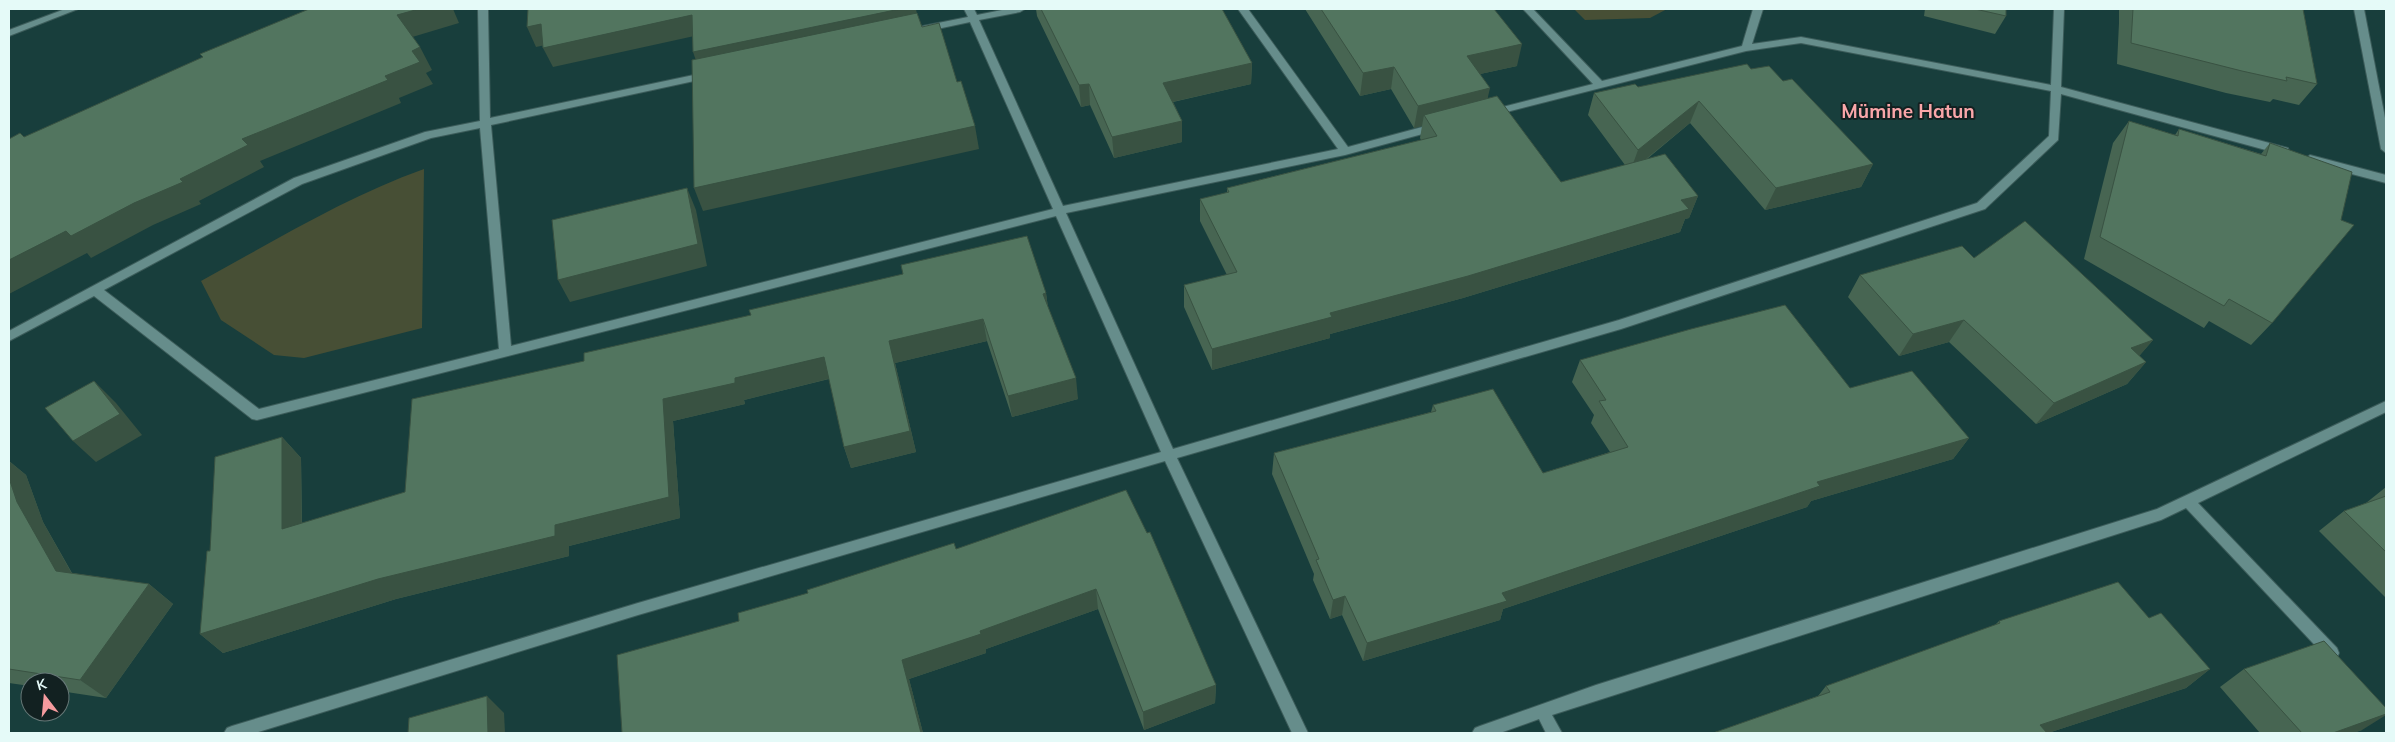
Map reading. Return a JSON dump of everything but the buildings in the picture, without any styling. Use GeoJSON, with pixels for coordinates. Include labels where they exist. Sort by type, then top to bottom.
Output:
{"type":"FeatureCollection","features":[{"type":"Feature","properties":{"kind":"street"},"geometry":{"type":"LineString","coordinates":[[9,32],[73,9]]}},
{"type":"Feature","properties":{"kind":"street"},"geometry":{"type":"LineString","coordinates":[[483,9],[485,123],[505,352]]}},
{"type":"Feature","properties":{"kind":"street"},"geometry":{"type":"LineString","coordinates":[[915,31],[971,14],[1020,9]]}},
{"type":"Feature","properties":{"kind":"street"},"geometry":{"type":"LineString","coordinates":[[1242,9],[1346,151]]}},
{"type":"Feature","properties":{"kind":"street"},"geometry":{"type":"LineString","coordinates":[[1528,9],[1600,85]]}},
{"type":"Feature","properties":{"kind":"street"},"geometry":{"type":"LineString","coordinates":[[1746,48],[1758,9]]}},
{"type":"Feature","properties":{"kind":"street"},"geometry":{"type":"LineString","coordinates":[[232,733],[257,729],[638,609],[1621,324],[1981,206],[2054,137],[2059,9]]}},
{"type":"Feature","properties":{"kind":"street"},"geometry":{"type":"LineString","coordinates":[[2359,9],[2386,149]]}},
{"type":"Feature","properties":{"kind":"street"},"geometry":{"type":"LineString","coordinates":[[971,14],[1169,455],[1300,733]]}},
{"type":"Feature","properties":{"kind":"street"},"geometry":{"type":"LineString","coordinates":[[1477,117],[1746,48],[1801,40],[2056,89],[2386,179]]}},
{"type":"Feature","properties":{"kind":"street"},"geometry":{"type":"LineString","coordinates":[[9,336],[298,181],[429,135],[720,73]]}},
{"type":"Feature","properties":{"kind":"street"},"geometry":{"type":"LineString","coordinates":[[95,290],[257,416],[1059,211],[1346,151],[1449,124]]}},
{"type":"Feature","properties":{"kind":"street"},"geometry":{"type":"LineString","coordinates":[[1480,733],[1605,689],[2160,514],[2386,406]]}},
{"type":"Feature","properties":{"kind":"street"},"geometry":{"type":"LineString","coordinates":[[2188,501],[2345,667]]}},
{"type":"Feature","properties":{"kind":"street"},"geometry":{"type":"LineString","coordinates":[[1542,711],[1554,733]]}},
{"type":"Feature","properties":{"kind":"green space"},"geometry":{"type":"Polygon","coordinates":[[[1574,9],[1667,9],[1650,18],[1585,20],[1574,9]]]}},
{"type":"Feature","properties":{"kind":"green space"},"geometry":{"type":"Polygon","coordinates":[[[424,169],[422,328],[304,358],[274,355],[221,320],[201,281],[338,206],[424,169]]]}},
{"type":"Feature","properties":{"kind":"district","name":"Mümine Hatun"},"geometry":{"type":"Point","coordinates":[1908,111]}}]}
